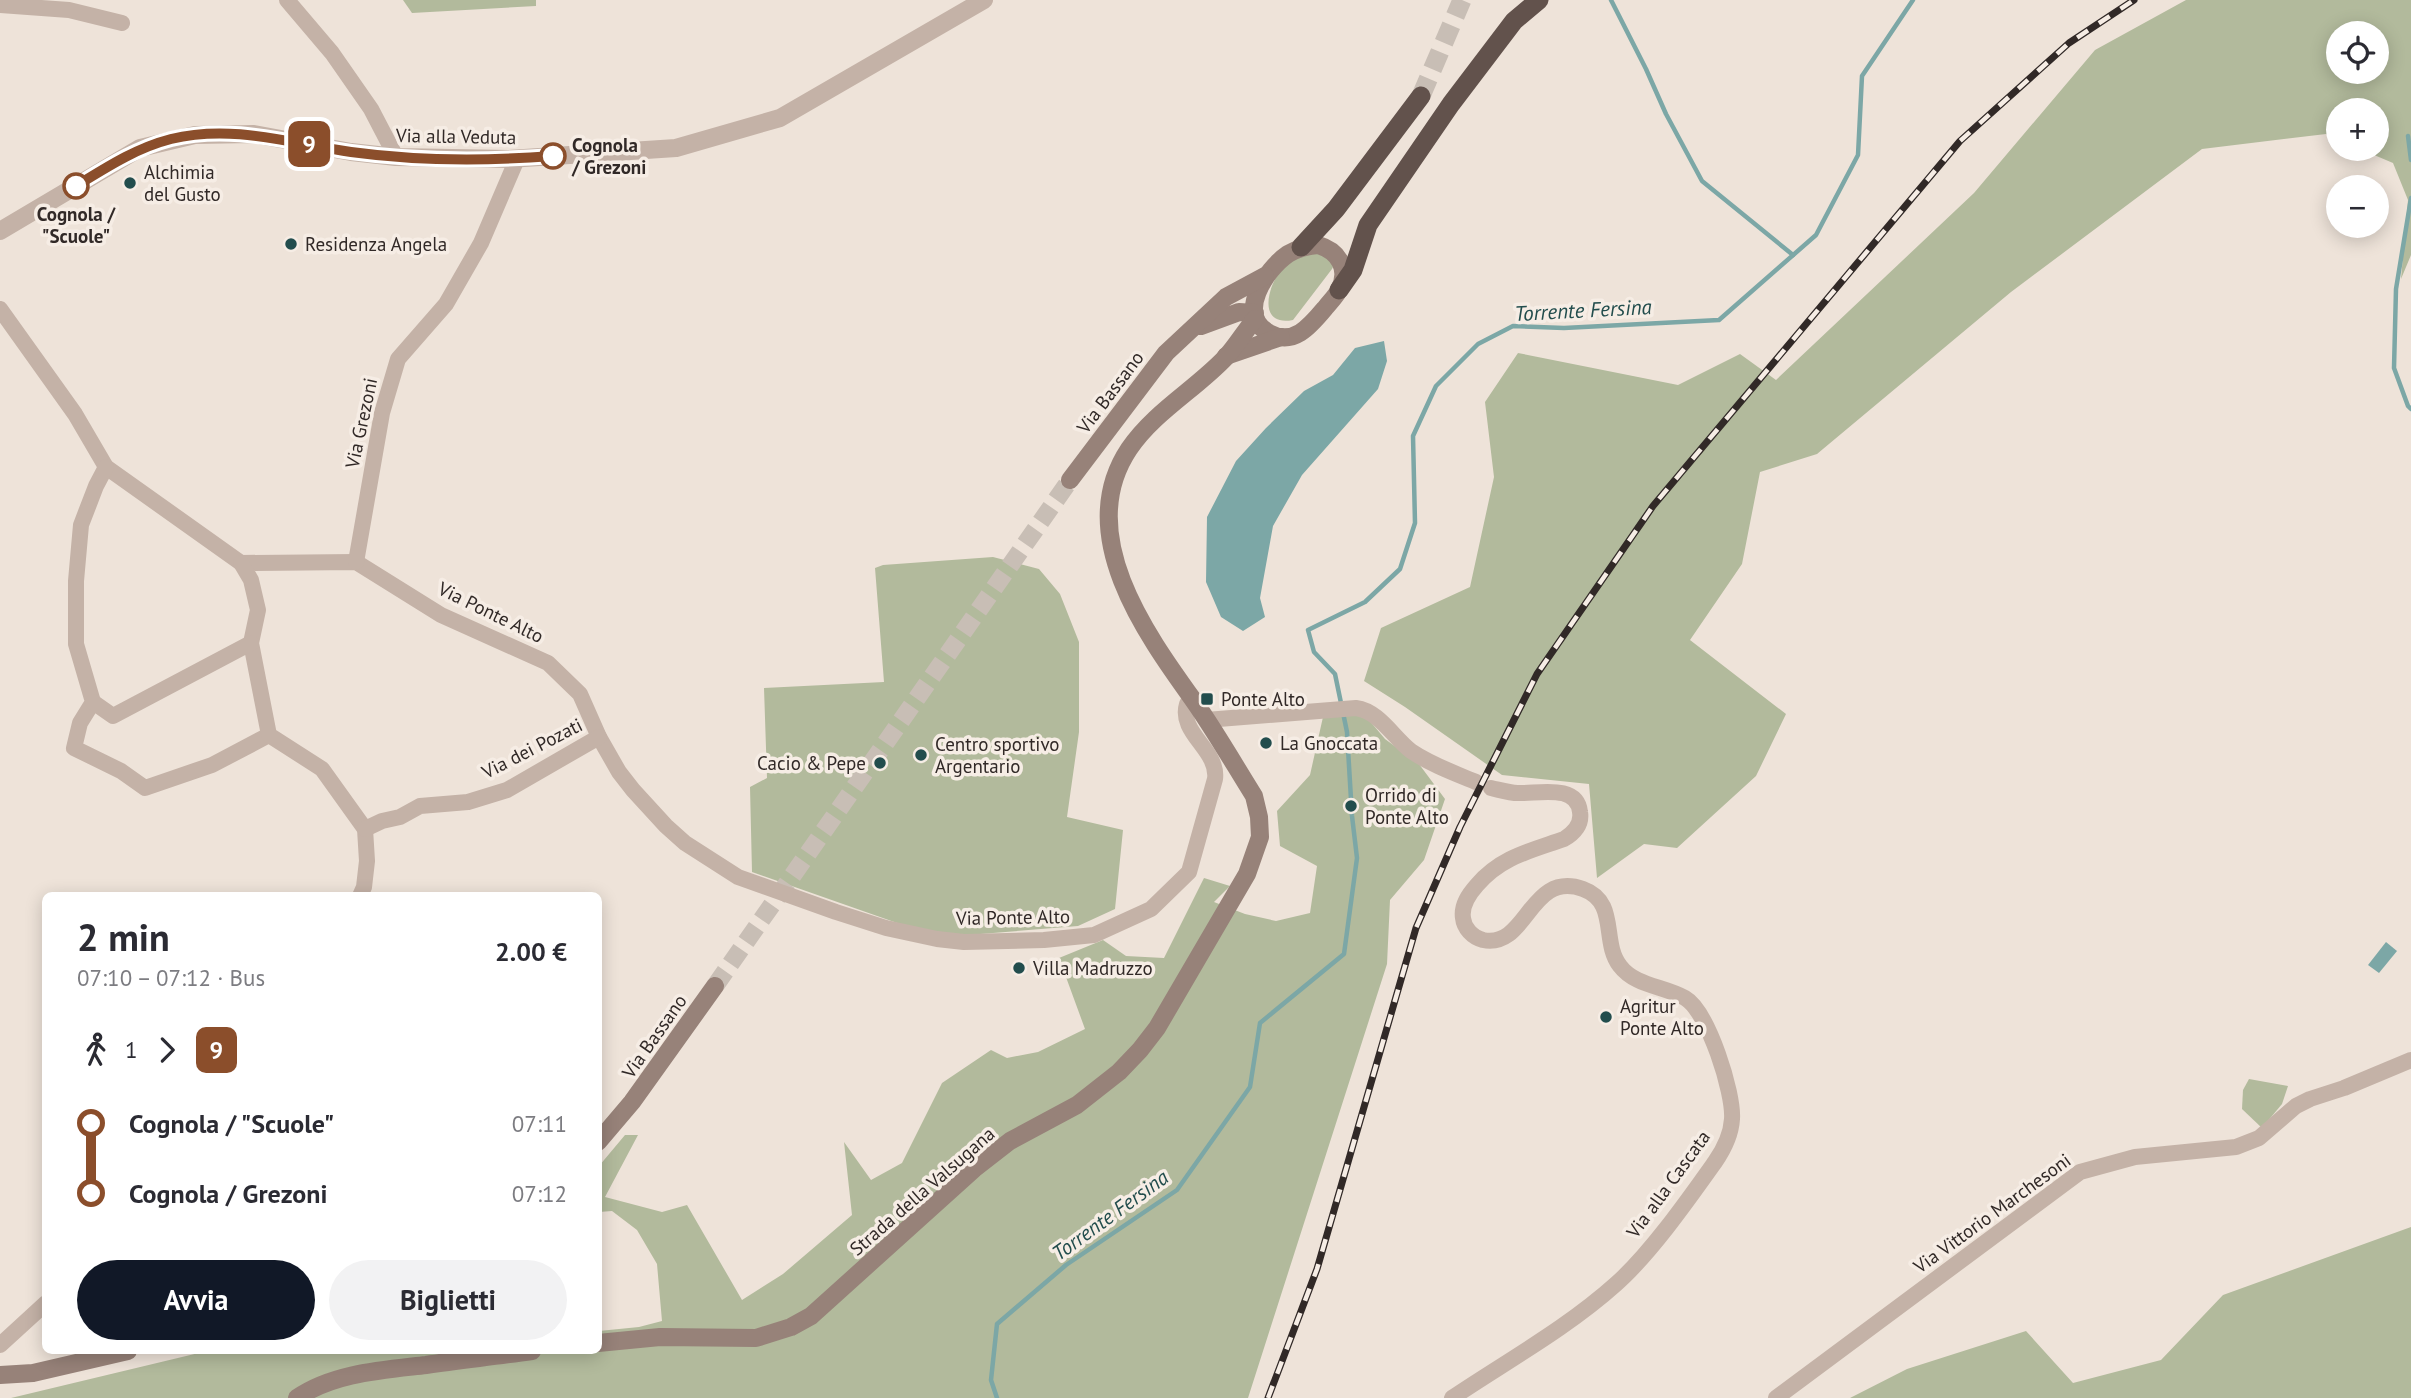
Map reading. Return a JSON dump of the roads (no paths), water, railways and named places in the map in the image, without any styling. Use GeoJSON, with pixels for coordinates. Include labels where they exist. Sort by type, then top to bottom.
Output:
{"type":"FeatureCollection","features":[{"type":"Feature","properties":{"kind":"highway"},"geometry":{"type":"LineString","coordinates":[[1339,290],[1353,270],[1368,225],[1451,104],[1514,21],[1539,0]]}},
{"type":"Feature","properties":{"kind":"highway"},"geometry":{"type":"LineString","coordinates":[[1301,247],[1336,209],[1421,96]]}},
{"type":"Feature","properties":{"kind":"main road"},"geometry":{"type":"LineString","coordinates":[[1265,276],[1287,255],[1301,247],[1322,246],[1340,259],[1344,272],[1339,290]]}},
{"type":"Feature","properties":{"kind":"main road","name":"Strada della Valsugana"},"geometry":{"type":"LineString","coordinates":[[602,1343],[660,1338],[756,1338],[791,1327],[811,1316],[974,1169],[1010,1141],[1077,1105],[1119,1072],[1157,1028],[1247,874],[1260,838],[1259,817],[1254,796],[1149,633],[1124,588],[1109,531],[1114,477],[1130,447],[1142,433],[1226,356],[1255,316],[1257,294],[1265,276]]}},
{"type":"Feature","properties":{"kind":"main road","name":"Via Bassano"},"geometry":{"type":"LineString","coordinates":[[1070,480],[1166,353],[1226,297],[1265,276]]}},
{"type":"Feature","properties":{"kind":"main road","name":"Strada della Valsugana"},"geometry":{"type":"LineString","coordinates":[[1226,356],[1280,337],[1298,335],[1309,328],[1339,290]]}},
{"type":"Feature","properties":{"kind":"main road","name":"Via Bassano"},"geometry":{"type":"LineString","coordinates":[[1188,332],[1239,312],[1255,316]]}},
{"type":"Feature","properties":{"kind":"main road"},"geometry":{"type":"LineString","coordinates":[[1255,316],[1259,326],[1269,334],[1280,337]]}},
{"type":"Feature","properties":{"kind":"main road","name":"Via Bassano"},"geometry":{"type":"LineString","coordinates":[[602,1137],[632,1102],[715,986]]}},
{"type":"Feature","properties":{"kind":"main road"},"geometry":{"type":"LineString","coordinates":[[0,1375],[33,1373],[115,1354]]}},
{"type":"Feature","properties":{"kind":"main road"},"geometry":{"type":"LineString","coordinates":[[297,1398],[331,1382],[369,1372],[509,1354]]}},
{"type":"Feature","properties":{"kind":"street"},"geometry":{"type":"LineString","coordinates":[[287,0],[332,53],[371,109],[396,157]]}},
{"type":"Feature","properties":{"kind":"street","name":"Via alla Veduta"},"geometry":{"type":"LineString","coordinates":[[0,231],[140,148],[195,135],[254,134],[351,152],[396,157],[517,159],[676,148],[780,118],[984,0]]}},
{"type":"Feature","properties":{"kind":"street"},"geometry":{"type":"LineString","coordinates":[[0,5],[69,10],[122,23]]}},
{"type":"Feature","properties":{"kind":"street","name":"Via Grezoni"},"geometry":{"type":"LineString","coordinates":[[356,562],[382,413],[398,359],[446,304],[481,243],[517,159]]}},
{"type":"Feature","properties":{"kind":"street"},"geometry":{"type":"LineString","coordinates":[[0,309],[75,414],[106,467],[240,563],[251,580],[258,610],[251,643],[270,735],[322,769],[365,829],[367,861],[362,892]]}},
{"type":"Feature","properties":{"kind":"street"},"geometry":{"type":"LineString","coordinates":[[106,467],[81,524],[76,581],[76,644],[93,702],[113,716],[251,643]]}},
{"type":"Feature","properties":{"kind":"street"},"geometry":{"type":"LineString","coordinates":[[240,563],[356,562]]}},
{"type":"Feature","properties":{"kind":"street","name":"Via Ponte Alto"},"geometry":{"type":"LineString","coordinates":[[356,562],[441,615],[548,663],[580,694],[599,737],[619,772],[666,826],[685,843],[738,877],[836,912],[925,937],[964,942],[1044,940],[1094,935],[1151,909],[1189,872],[1216,772],[1212,761],[1185,720],[1187,704],[1193,700]]}},
{"type":"Feature","properties":{"kind":"street"},"geometry":{"type":"LineString","coordinates":[[93,702],[80,723],[74,748],[121,771],[145,789],[212,765],[270,735]]}},
{"type":"Feature","properties":{"kind":"street","name":"Via alla Cascata"},"geometry":{"type":"LineString","coordinates":[[1206,720],[1367,709],[1413,752],[1458,775],[1510,792],[1553,791],[1568,794],[1578,804],[1580,821],[1572,834],[1508,859],[1488,873],[1470,893],[1462,914],[1464,923],[1469,932],[1478,939],[1500,939],[1516,927],[1542,894],[1559,887],[1580,888],[1594,895],[1606,910],[1612,951],[1623,970],[1639,980],[1686,998],[1700,1014],[1729,1090],[1731,1132],[1724,1148],[1619,1282],[1582,1313],[1452,1398]]}},
{"type":"Feature","properties":{"kind":"street","name":"Via dei Pozati"},"geometry":{"type":"LineString","coordinates":[[365,829],[400,817],[420,806],[468,802],[507,790],[599,737]]}},
{"type":"Feature","properties":{"kind":"street","name":"Via Vittorio Marchesoni"},"geometry":{"type":"LineString","coordinates":[[1776,1398],[2080,1172],[2134,1157],[2236,1147],[2259,1138],[2296,1106],[2310,1098],[2344,1088],[2411,1060]]}},
{"type":"Feature","properties":{"kind":"street"},"geometry":{"type":"LineString","coordinates":[[0,1345],[42,1307]]}},
{"type":"Feature","properties":{"kind":"water"},"geometry":{"type":"Polygon","coordinates":[[[1384,341],[1387,361],[1378,389],[1302,475],[1273,526],[1260,598],[1265,617],[1243,631],[1221,617],[1206,582],[1207,517],[1236,461],[1266,428],[1304,391],[1333,375],[1355,348],[1384,341]]]}},
{"type":"Feature","properties":{"kind":"water"},"geometry":{"type":"Polygon","coordinates":[[[2386,942],[2397,951],[2379,973],[2368,965],[2386,942]]]}},
{"type":"Feature","properties":{"kind":"waterway"},"geometry":{"type":"LineString","coordinates":[[1611,0],[1702,181],[1793,255]]}},
{"type":"Feature","properties":{"kind":"waterway","name":"Torrente Fersina"},"geometry":{"type":"LineString","coordinates":[[997,1398],[991,1380],[997,1324],[1066,1265],[1177,1190],[1250,1087],[1260,1023],[1344,954],[1357,858],[1347,732],[1335,674],[1314,652],[1308,630],[1365,602],[1400,569],[1415,523],[1413,436],[1436,386],[1478,344],[1513,326],[1564,328],[1719,320],[1816,235],[1858,155],[1862,76],[1913,0]]}},
{"type":"Feature","properties":{"kind":"waterway"},"geometry":{"type":"LineString","coordinates":[[2408,136],[2411,160]]}},
{"type":"Feature","properties":{"kind":"waterway"},"geometry":{"type":"LineString","coordinates":[[2411,198],[2396,289],[2394,368],[2411,409]]}},
{"type":"Feature","properties":{"kind":"tunnel"},"geometry":{"type":"LineString","coordinates":[[1421,96],[1462,0]]}},
{"type":"Feature","properties":{"kind":"tunnel"},"geometry":{"type":"LineString","coordinates":[[715,986],[1070,480]]}},
{"type":"Feature","properties":{"kind":"railway"},"geometry":{"type":"LineString","coordinates":[[1268,1398],[1317,1269],[1416,928],[1460,827],[1537,674],[1653,506],[1960,141],[2069,43],[2134,0]]}},
{"type":"Feature","properties":{"kind":"place","name":"Cognola / Grezoni"},"geometry":{"type":"Point","coordinates":[553,156]}},
{"type":"Feature","properties":{"kind":"place","name":"Alchimia del Gusto"},"geometry":{"type":"Point","coordinates":[130,183]}},
{"type":"Feature","properties":{"kind":"place","name":"Cognola / \"Scuole\""},"geometry":{"type":"Point","coordinates":[76,186]}},
{"type":"Feature","properties":{"kind":"place","name":"Residenza Angela"},"geometry":{"type":"Point","coordinates":[291,244]}},
{"type":"Feature","properties":{"kind":"place","name":"Ponte Alto"},"geometry":{"type":"Point","coordinates":[1207,699]}},
{"type":"Feature","properties":{"kind":"place","name":"La Gnoccata"},"geometry":{"type":"Point","coordinates":[1266,743]}},
{"type":"Feature","properties":{"kind":"place","name":"Centro sportivo Argentario"},"geometry":{"type":"Point","coordinates":[921,755]}},
{"type":"Feature","properties":{"kind":"place","name":"Cacio & Pepe"},"geometry":{"type":"Point","coordinates":[880,763]}},
{"type":"Feature","properties":{"kind":"place","name":"Orrido di Ponte Alto"},"geometry":{"type":"Point","coordinates":[1351,806]}},
{"type":"Feature","properties":{"kind":"place","name":"Villa Madruzzo"},"geometry":{"type":"Point","coordinates":[1019,968]}},
{"type":"Feature","properties":{"kind":"place","name":"Agritur Ponte Alto"},"geometry":{"type":"Point","coordinates":[1606,1017]}}]}
